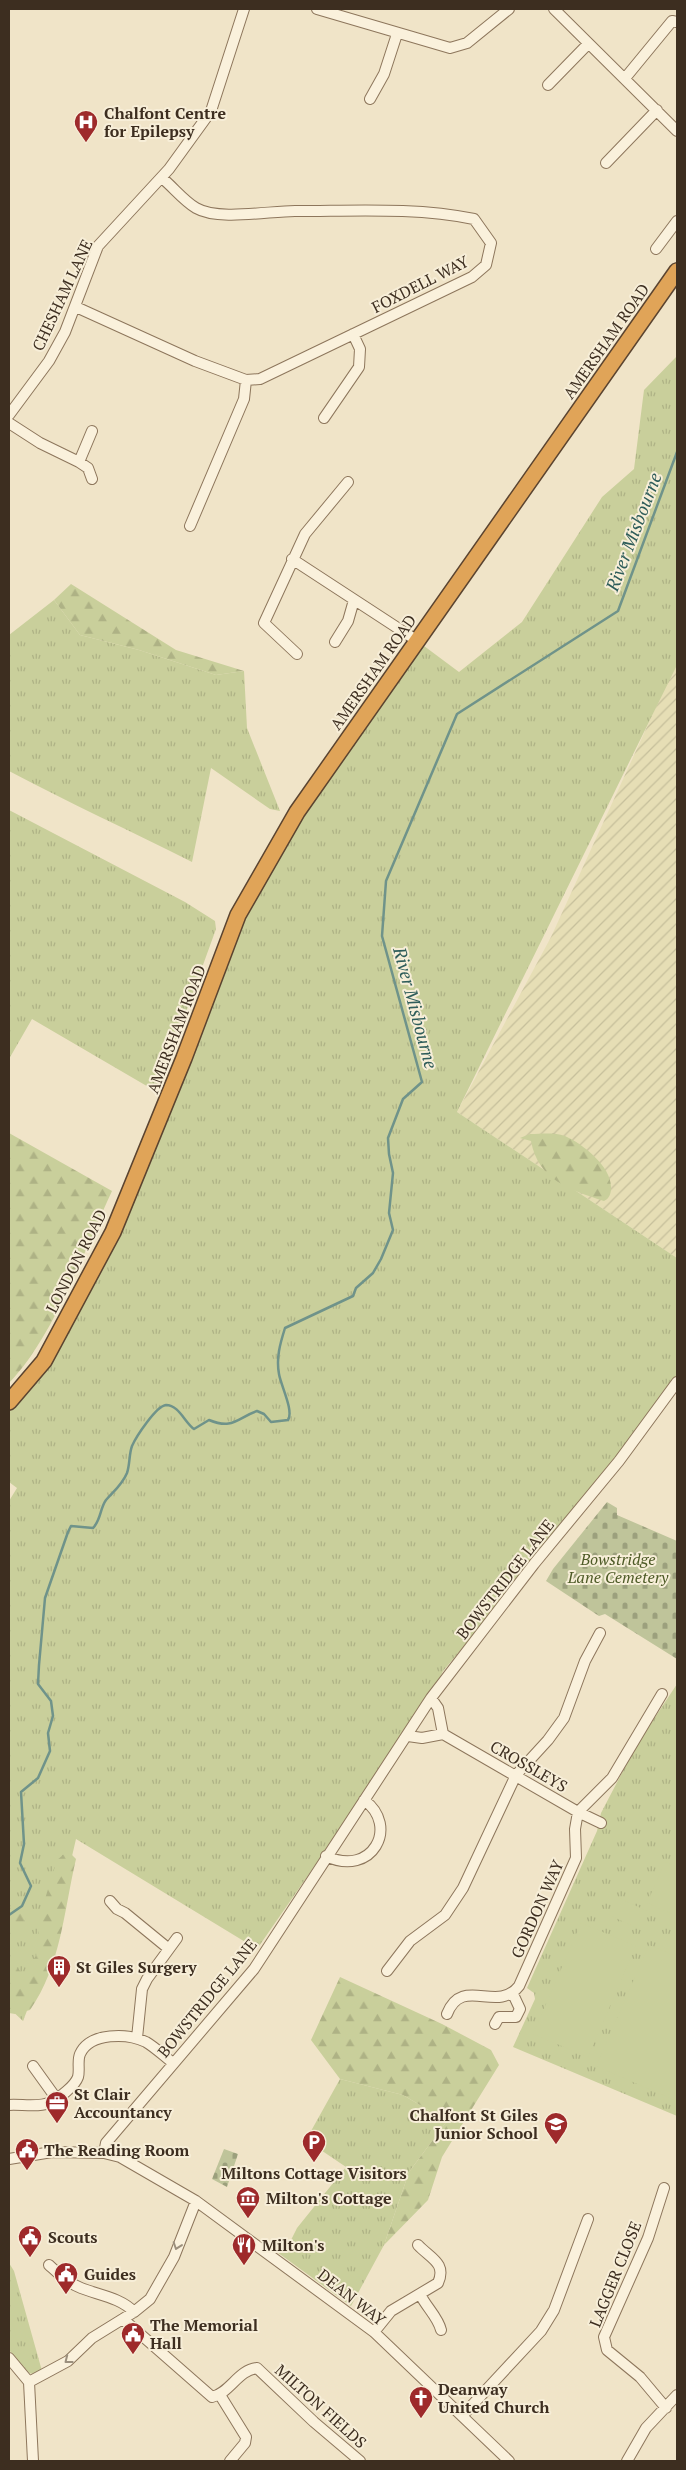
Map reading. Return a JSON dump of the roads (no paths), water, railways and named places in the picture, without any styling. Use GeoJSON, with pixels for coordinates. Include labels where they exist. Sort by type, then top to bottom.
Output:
{"type":"FeatureCollection","features":[{"type":"Feature","properties":{"kind":"highway","name":"AMERSHAM ROAD"},"geometry":{"type":"LineString","coordinates":[[157,1127],[238,915],[297,812],[677,270]]}},
{"type":"Feature","properties":{"kind":"highway","name":"LONDON ROAD"},"geometry":{"type":"LineString","coordinates":[[9,1402],[44,1361],[113,1232],[157,1127]]}},
{"type":"Feature","properties":{"kind":"street","name":"CHESHAM LANE"},"geometry":{"type":"LineString","coordinates":[[9,415],[49,361],[76,307],[98,246],[162,178],[211,110],[244,9]]}},
{"type":"Feature","properties":{"kind":"street"},"geometry":{"type":"LineString","coordinates":[[317,9],[450,48],[467,43],[509,9]]}},
{"type":"Feature","properties":{"kind":"street"},"geometry":{"type":"LineString","coordinates":[[554,9],[588,44],[626,78],[677,131]]}},
{"type":"Feature","properties":{"kind":"street"},"geometry":{"type":"LineString","coordinates":[[626,78],[672,22],[677,22]]}},
{"type":"Feature","properties":{"kind":"street"},"geometry":{"type":"LineString","coordinates":[[370,100],[384,74],[397,34]]}},
{"type":"Feature","properties":{"kind":"street"},"geometry":{"type":"LineString","coordinates":[[548,86],[588,44]]}},
{"type":"Feature","properties":{"kind":"street"},"geometry":{"type":"LineString","coordinates":[[606,163],[658,110]]}},
{"type":"Feature","properties":{"kind":"street","name":"FOXDELL WAY"},"geometry":{"type":"LineString","coordinates":[[162,178],[197,209],[225,215],[292,211],[380,211],[452,214],[474,219],[491,244],[486,265],[472,277],[260,379],[246,380]]}},
{"type":"Feature","properties":{"kind":"street"},"geometry":{"type":"LineString","coordinates":[[656,249],[677,221]]}},
{"type":"Feature","properties":{"kind":"street"},"geometry":{"type":"LineString","coordinates":[[76,307],[195,361],[246,380],[244,399],[190,526]]}},
{"type":"Feature","properties":{"kind":"street"},"geometry":{"type":"LineString","coordinates":[[324,418],[359,367],[360,348],[353,334]]}},
{"type":"Feature","properties":{"kind":"street"},"geometry":{"type":"LineString","coordinates":[[9,423],[40,443],[88,468],[92,479]]}},
{"type":"Feature","properties":{"kind":"street"},"geometry":{"type":"LineString","coordinates":[[79,462],[92,431]]}},
{"type":"Feature","properties":{"kind":"street"},"geometry":{"type":"LineString","coordinates":[[297,654],[264,623],[305,534],[348,482]]}},
{"type":"Feature","properties":{"kind":"street"},"geometry":{"type":"LineString","coordinates":[[292,559],[416,640]]}},
{"type":"Feature","properties":{"kind":"street"},"geometry":{"type":"LineString","coordinates":[[335,642],[348,621],[354,600]]}},
{"type":"Feature","properties":{"kind":"street","name":"BOWSTRIDGE LANE"},"geometry":{"type":"LineString","coordinates":[[104,2153],[106,2143],[254,1969],[326,1856],[432,1698],[534,1564],[619,1461],[677,1382]]}},
{"type":"Feature","properties":{"kind":"street"},"geometry":{"type":"LineString","coordinates":[[388,1971],[410,1941],[444,1915],[464,1888],[516,1775],[548,1740],[564,1718],[585,1661],[600,1633]]}},
{"type":"Feature","properties":{"kind":"street"},"geometry":{"type":"LineString","coordinates":[[578,1812],[612,1778],[662,1694]]}},
{"type":"Feature","properties":{"kind":"street"},"geometry":{"type":"LineString","coordinates":[[408,1736],[422,1738],[443,1734],[438,1708],[432,1698]]}},
{"type":"Feature","properties":{"kind":"street","name":"CROSSLEYS"},"geometry":{"type":"LineString","coordinates":[[443,1734],[578,1812],[601,1823]]}},
{"type":"Feature","properties":{"kind":"street"},"geometry":{"type":"LineString","coordinates":[[326,1856],[338,1862],[358,1861],[370,1855],[378,1845],[380,1823],[375,1808],[364,1800]]}},
{"type":"Feature","properties":{"kind":"street","name":"GORDON WAY"},"geometry":{"type":"LineString","coordinates":[[513,1994],[519,1986],[576,1858],[575,1829],[578,1812]]}},
{"type":"Feature","properties":{"kind":"street"},"geometry":{"type":"LineString","coordinates":[[110,1901],[117,1909],[125,1913],[169,1949]]}},
{"type":"Feature","properties":{"kind":"street"},"geometry":{"type":"LineString","coordinates":[[137,2038],[142,1989],[177,1938]]}},
{"type":"Feature","properties":{"kind":"street"},"geometry":{"type":"LineString","coordinates":[[447,2014],[450,2006],[465,1996],[474,1994],[501,1999],[513,1994],[520,2009],[516,2017],[499,2017],[495,2024]]}},
{"type":"Feature","properties":{"kind":"street"},"geometry":{"type":"LineString","coordinates":[[9,2104],[42,2104],[56,2098],[72,2086],[78,2077],[79,2055],[91,2043],[105,2037],[137,2038],[155,2048],[173,2063]]}},
{"type":"Feature","properties":{"kind":"street"},"geometry":{"type":"LineString","coordinates":[[33,2066],[56,2098]]}},
{"type":"Feature","properties":{"kind":"street","name":"DEAN WAY"},"geometry":{"type":"LineString","coordinates":[[9,2159],[52,2152],[104,2153],[120,2157],[196,2201],[374,2332],[509,2461]]}},
{"type":"Feature","properties":{"kind":"street","name":"LAGGER CLOSE"},"geometry":{"type":"LineString","coordinates":[[664,2188],[648,2238],[604,2337],[607,2350],[640,2377],[666,2408]]}},
{"type":"Feature","properties":{"kind":"street"},"geometry":{"type":"LineString","coordinates":[[29,2382],[68,2361],[92,2338],[134,2312],[150,2299],[165,2276],[196,2201]]}},
{"type":"Feature","properties":{"kind":"street"},"geometry":{"type":"LineString","coordinates":[[462,2416],[541,2331],[554,2310],[588,2219]]}},
{"type":"Feature","properties":{"kind":"street"},"geometry":{"type":"LineString","coordinates":[[374,2332],[391,2311],[438,2283],[442,2275],[440,2266],[418,2245]]}},
{"type":"Feature","properties":{"kind":"street"},"geometry":{"type":"LineString","coordinates":[[50,2265],[65,2280],[79,2288],[126,2304],[134,2312]]}},
{"type":"Feature","properties":{"kind":"street"},"geometry":{"type":"LineString","coordinates":[[420,2294],[424,2304],[439,2322],[442,2330]]}},
{"type":"Feature","properties":{"kind":"street"},"geometry":{"type":"LineString","coordinates":[[122,2319],[212,2397],[220,2395],[246,2437],[245,2444],[230,2461]]}},
{"type":"Feature","properties":{"kind":"street"},"geometry":{"type":"LineString","coordinates":[[9,2358],[29,2382],[33,2461]]}},
{"type":"Feature","properties":{"kind":"street","name":"MILTON FIELDS"},"geometry":{"type":"LineString","coordinates":[[220,2395],[233,2382],[252,2369],[258,2368],[314,2422],[360,2461]]}},
{"type":"Feature","properties":{"kind":"street"},"geometry":{"type":"LineString","coordinates":[[632,2459],[646,2428],[677,2395]]}},
{"type":"Feature","properties":{"kind":"waterway","name":"River Misbourne"},"geometry":{"type":"LineString","coordinates":[[9,1915],[22,1906],[31,1886],[20,1863],[24,1844],[21,1792],[38,1778],[50,1751],[48,1733],[53,1716],[51,1701],[38,1684],[39,1665],[45,1598],[68,1532],[71,1526],[93,1528],[96,1525],[104,1503],[127,1473],[134,1442],[147,1422],[162,1407],[166,1405],[175,1408],[194,1429],[209,1420],[224,1424],[234,1422],[257,1411],[264,1414],[271,1422],[288,1420],[289,1411],[279,1374],[278,1362],[285,1328],[353,1296],[356,1288],[373,1273],[381,1259],[393,1230],[389,1213],[393,1173],[388,1138],[403,1099],[422,1082],[382,936],[386,881],[457,714],[618,611],[677,452]]}},
{"type":"Feature","properties":{"kind":"place","name":"Chalfont Centre for Epilepsy"},"geometry":{"type":"Point","coordinates":[86,143]}},
{"type":"Feature","properties":{"kind":"place","name":"St Giles Surgery"},"geometry":{"type":"Point","coordinates":[59,1988]}},
{"type":"Feature","properties":{"kind":"place","name":"St Clair Accountancy"},"geometry":{"type":"Point","coordinates":[57,2124]}},
{"type":"Feature","properties":{"kind":"place","name":"Chalfont St Giles Junior School"},"geometry":{"type":"Point","coordinates":[556,2145]}},
{"type":"Feature","properties":{"kind":"place","name":"Miltons Cottage Visitors"},"geometry":{"type":"Point","coordinates":[314,2163]}},
{"type":"Feature","properties":{"kind":"place","name":"The Reading Room"},"geometry":{"type":"Point","coordinates":[27,2171]}},
{"type":"Feature","properties":{"kind":"place","name":"Milton's Cottage"},"geometry":{"type":"Point","coordinates":[248,2219]}},
{"type":"Feature","properties":{"kind":"place","name":"Scouts"},"geometry":{"type":"Point","coordinates":[30,2258]}},
{"type":"Feature","properties":{"kind":"place","name":"Milton's"},"geometry":{"type":"Point","coordinates":[244,2266]}},
{"type":"Feature","properties":{"kind":"place","name":"Guides"},"geometry":{"type":"Point","coordinates":[66,2295]}},
{"type":"Feature","properties":{"kind":"place","name":"The Memorial Hall"},"geometry":{"type":"Point","coordinates":[133,2355]}},
{"type":"Feature","properties":{"kind":"place","name":"Deanway United Church"},"geometry":{"type":"Point","coordinates":[421,2419]}},
{"type":"Feature","properties":{"kind":"park label","name":"Bowstridge Lane Cemetery"},"geometry":{"type":"Point","coordinates":[618,1568]}}]}
